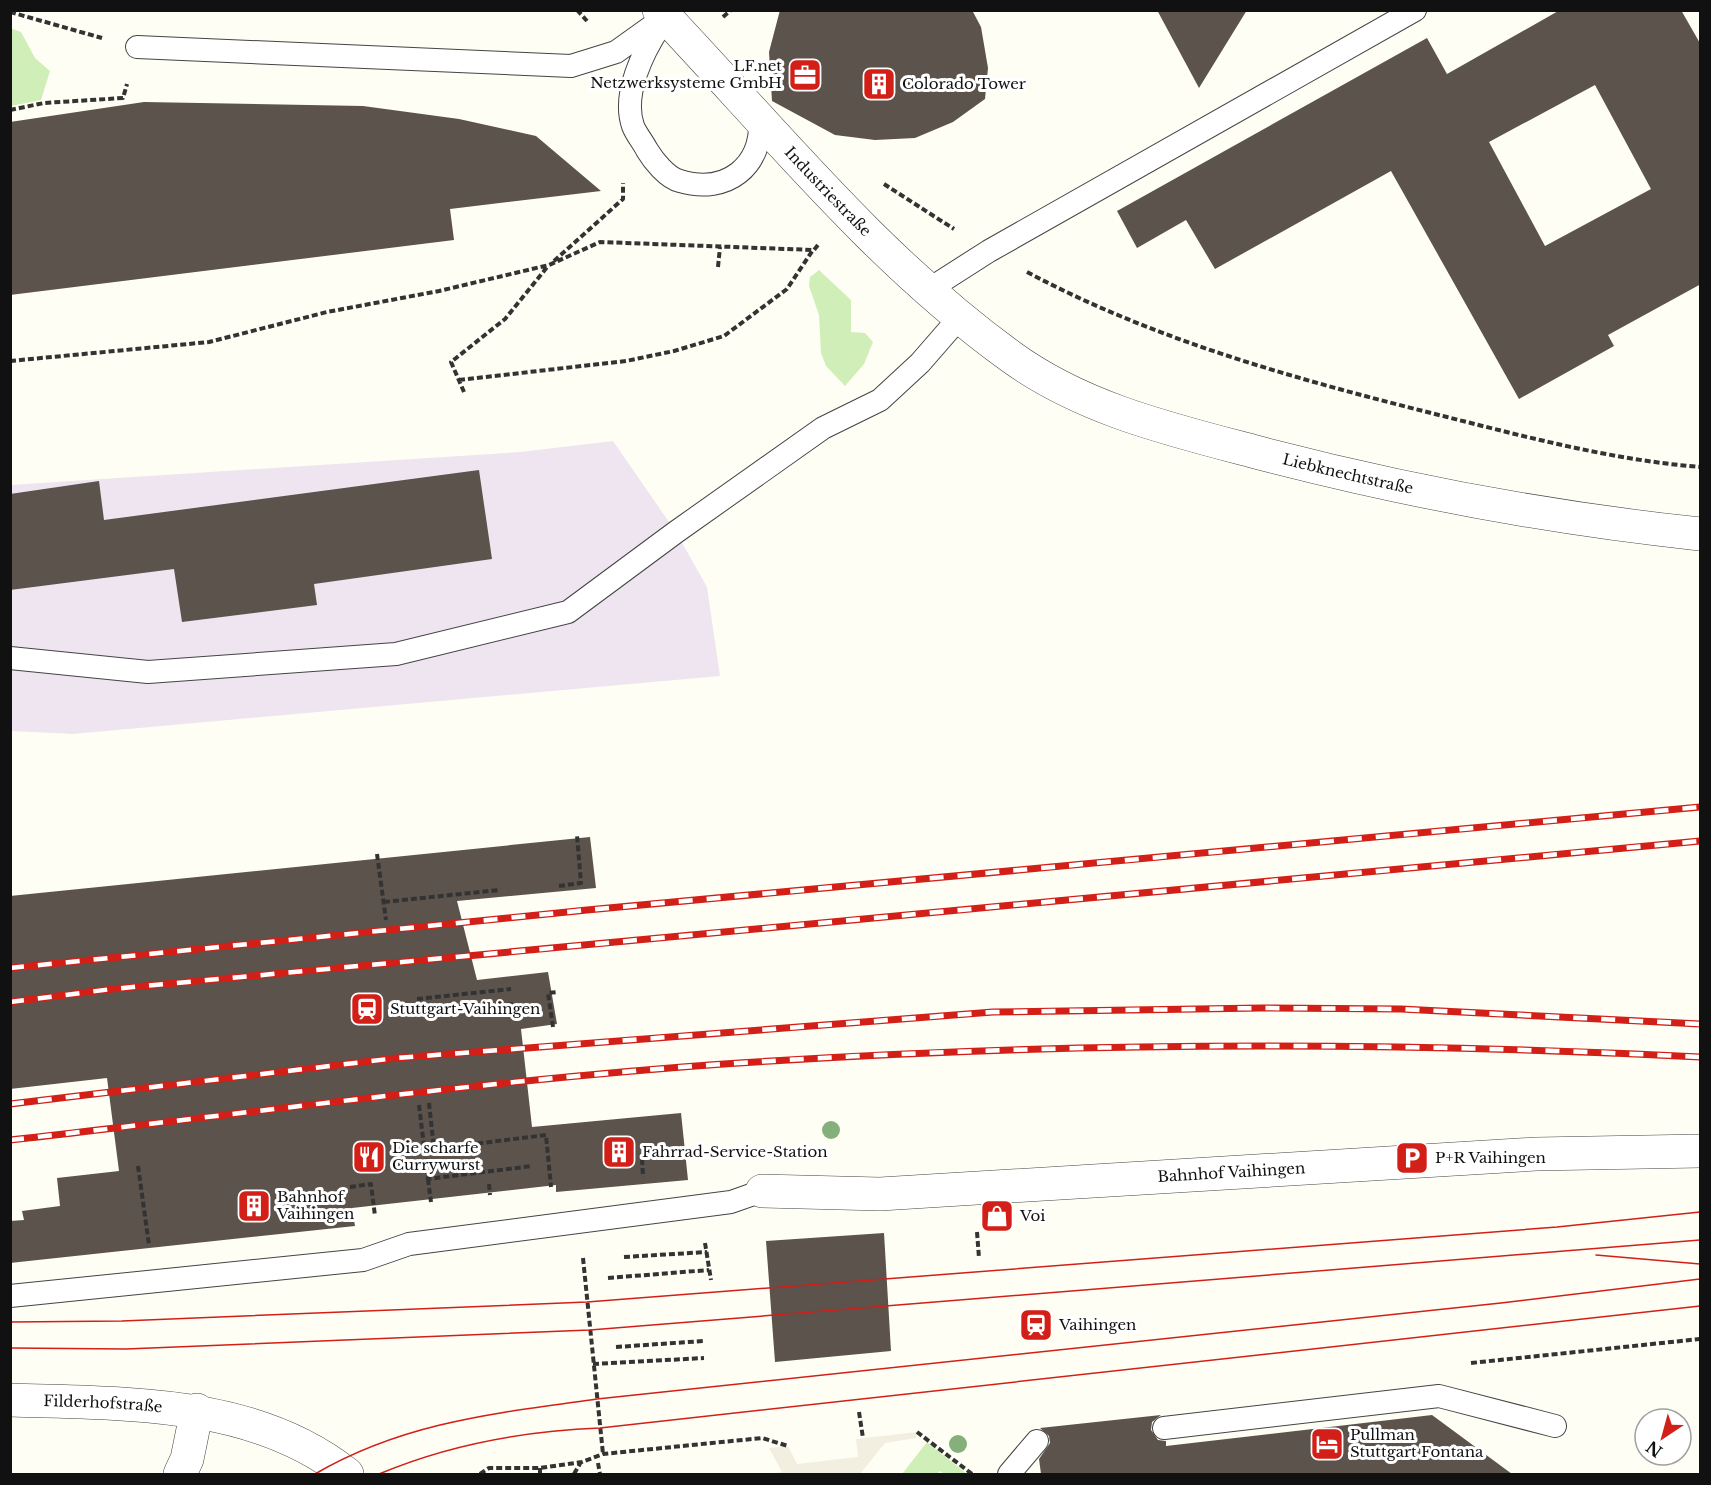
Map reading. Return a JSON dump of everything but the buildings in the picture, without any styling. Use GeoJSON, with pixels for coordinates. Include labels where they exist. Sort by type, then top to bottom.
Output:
{"type":"FeatureCollection","features":[{"type":"Feature","properties":{"kind":"street","name":"Industriestraße"},"geometry":{"type":"LineString","coordinates":[[662,14],[846,213],[928,290],[1011,357]]}},
{"type":"Feature","properties":{"kind":"street","name":"Liebknechtstraße"},"geometry":{"type":"LineString","coordinates":[[1011,357],[1083,398],[1124,415],[1173,431],[1338,474],[1434,495],[1542,514],[1701,534]]}},
{"type":"Feature","properties":{"kind":"street","name":"Bahnhof Vaihingen"},"geometry":{"type":"LineString","coordinates":[[762,1191],[880,1194],[1536,1154],[1701,1151]]}},
{"type":"Feature","properties":{"kind":"street","name":"Filderhofstraße"},"geometry":{"type":"LineString","coordinates":[[10,1400],[196,1410],[273,1431],[334,1464],[347,1474]]}},
{"type":"Feature","properties":{"kind":"street"},"geometry":{"type":"LineString","coordinates":[[180,1474],[188,1460],[196,1410]]}},
{"type":"Feature","properties":{"kind":"lane"},"geometry":{"type":"LineString","coordinates":[[928,290],[989,251],[1415,10]]}},
{"type":"Feature","properties":{"kind":"lane"},"geometry":{"type":"LineString","coordinates":[[137,47],[571,66],[616,52],[662,14]]}},
{"type":"Feature","properties":{"kind":"lane"},"geometry":{"type":"LineString","coordinates":[[662,14],[643,53],[631,91],[633,124],[653,160],[678,181],[715,184],[731,179],[746,169],[756,152],[761,135],[760,118]]}},
{"type":"Feature","properties":{"kind":"lane"},"geometry":{"type":"LineString","coordinates":[[10,658],[148,672],[396,654],[568,612],[823,428],[880,400],[920,363],[960,317]]}},
{"type":"Feature","properties":{"kind":"lane"},"geometry":{"type":"LineString","coordinates":[[10,1296],[363,1260],[409,1244],[731,1202],[762,1191]]}},
{"type":"Feature","properties":{"kind":"lane"},"geometry":{"type":"LineString","coordinates":[[1164,1428],[1439,1396],[1555,1426]]}},
{"type":"Feature","properties":{"kind":"lane"},"geometry":{"type":"LineString","coordinates":[[1009,1474],[1037,1441]]}},
{"type":"Feature","properties":{"kind":"path"},"geometry":{"type":"LineString","coordinates":[[10,12],[137,47],[123,98],[44,103],[10,110]]}},
{"type":"Feature","properties":{"kind":"path"},"geometry":{"type":"LineString","coordinates":[[464,392],[451,362],[505,319],[549,265],[623,199],[622,176]]}},
{"type":"Feature","properties":{"kind":"path"},"geometry":{"type":"LineString","coordinates":[[459,380],[626,361],[674,351],[724,336],[787,289],[814,250],[846,213],[882,183],[989,251],[1112,313],[1226,356],[1375,399],[1569,448],[1701,467]]}},
{"type":"Feature","properties":{"kind":"path"},"geometry":{"type":"LineString","coordinates":[[10,361],[209,342],[327,312],[439,291],[549,265],[600,242],[814,250]]}},
{"type":"Feature","properties":{"kind":"path"},"geometry":{"type":"LineString","coordinates":[[717,267],[720,248]]}},
{"type":"Feature","properties":{"kind":"path"},"geometry":{"type":"LineString","coordinates":[[559,886],[581,882],[577,835]]}},
{"type":"Feature","properties":{"kind":"path"},"geometry":{"type":"LineString","coordinates":[[377,854],[386,920]]}},
{"type":"Feature","properties":{"kind":"path"},"geometry":{"type":"LineString","coordinates":[[384,902],[499,890]]}},
{"type":"Feature","properties":{"kind":"path"},"geometry":{"type":"LineString","coordinates":[[417,999],[511,989]]}},
{"type":"Feature","properties":{"kind":"path"},"geometry":{"type":"LineString","coordinates":[[553,1027],[548,993],[557,992]]}},
{"type":"Feature","properties":{"kind":"path"},"geometry":{"type":"LineString","coordinates":[[418,1014],[513,1004]]}},
{"type":"Feature","properties":{"kind":"path"},"geometry":{"type":"LineString","coordinates":[[429,1104],[434,1149],[546,1135],[552,1192]]}},
{"type":"Feature","properties":{"kind":"path"},"geometry":{"type":"LineString","coordinates":[[419,1105],[432,1210]]}},
{"type":"Feature","properties":{"kind":"path"},"geometry":{"type":"LineString","coordinates":[[138,1166],[153,1281]]}},
{"type":"Feature","properties":{"kind":"path"},"geometry":{"type":"LineString","coordinates":[[428,1179],[532,1166]]}},
{"type":"Feature","properties":{"kind":"path"},"geometry":{"type":"LineString","coordinates":[[350,1187],[371,1184],[376,1218],[384,1217]]}},
{"type":"Feature","properties":{"kind":"path"},"geometry":{"type":"LineString","coordinates":[[579,1222],[603,1454]]}},
{"type":"Feature","properties":{"kind":"path"},"geometry":{"type":"LineString","coordinates":[[977,1230],[979,1258]]}},
{"type":"Feature","properties":{"kind":"path"},"geometry":{"type":"LineString","coordinates":[[705,1242],[711,1280]]}},
{"type":"Feature","properties":{"kind":"path"},"geometry":{"type":"LineString","coordinates":[[621,1257],[707,1252]]}},
{"type":"Feature","properties":{"kind":"path"},"geometry":{"type":"LineString","coordinates":[[608,1278],[710,1270]]}},
{"type":"Feature","properties":{"kind":"path"},"geometry":{"type":"LineString","coordinates":[[1465,1364],[1701,1339]]}},
{"type":"Feature","properties":{"kind":"path"},"geometry":{"type":"LineString","coordinates":[[616,1347],[703,1341]]}},
{"type":"Feature","properties":{"kind":"path"},"geometry":{"type":"LineString","coordinates":[[593,1364],[704,1358]]}},
{"type":"Feature","properties":{"kind":"path"},"geometry":{"type":"LineString","coordinates":[[859,1412],[863,1438]]}},
{"type":"Feature","properties":{"kind":"path"},"geometry":{"type":"LineString","coordinates":[[917,1432],[972,1474]]}},
{"type":"Feature","properties":{"kind":"path"},"geometry":{"type":"LineString","coordinates":[[480,1474],[489,1468],[540,1468],[582,1462],[603,1454],[762,1438],[788,1446]]}},
{"type":"Feature","properties":{"kind":"path"},"geometry":{"type":"LineString","coordinates":[[574,1474],[582,1462]]}},
{"type":"Feature","properties":{"kind":"path"},"geometry":{"type":"LineString","coordinates":[[598,1463],[600,1474]]}},
{"type":"Feature","properties":{"kind":"path"},"geometry":{"type":"LineString","coordinates":[[540,1468],[540,1474]]}},
{"type":"Feature","properties":{"kind":"shaded area"},"geometry":{"type":"Polygon","coordinates":[[[613,441],[676,532],[707,587],[720,676],[73,734],[11,731],[10,485],[520,452],[613,441]]]}},
{"type":"Feature","properties":{"kind":"shaded area"},"geometry":{"type":"Polygon","coordinates":[[[917,1432],[916,1438],[885,1443],[860,1474],[766,1474],[782,1472],[769,1448],[788,1446],[797,1464],[858,1457],[856,1439],[917,1432]]]}},
{"type":"Feature","properties":{"kind":"green space"},"geometry":{"type":"Polygon","coordinates":[[[10,28],[21,32],[35,58],[50,71],[41,100],[11,106],[10,28]]]}},
{"type":"Feature","properties":{"kind":"green space"},"geometry":{"type":"Polygon","coordinates":[[[819,270],[851,300],[851,332],[865,333],[873,342],[864,364],[845,386],[826,366],[821,353],[819,315],[809,286],[810,277],[819,270]]]}},
{"type":"Feature","properties":{"kind":"green space"},"geometry":{"type":"Polygon","coordinates":[[[927,1442],[967,1474],[944,1474],[940,1471],[937,1474],[902,1474],[927,1442]]]}},
{"type":"Feature","properties":{"kind":"tram line"},"geometry":{"type":"LineString","coordinates":[[10,1322],[122,1321],[587,1302],[1557,1227],[1700,1212]]}},
{"type":"Feature","properties":{"kind":"tram line"},"geometry":{"type":"LineString","coordinates":[[10,1348],[126,1349],[590,1330],[1700,1240]]}},
{"type":"Feature","properties":{"kind":"tram line"},"geometry":{"type":"LineString","coordinates":[[1596,1255],[1700,1264]]}},
{"type":"Feature","properties":{"kind":"tram line"},"geometry":{"type":"LineString","coordinates":[[315,1474],[349,1456],[417,1431],[487,1415],[560,1404],[1501,1303],[1700,1279]]}},
{"type":"Feature","properties":{"kind":"tram line"},"geometry":{"type":"LineString","coordinates":[[379,1474],[460,1447],[543,1432],[600,1428],[1700,1306]]}},
{"type":"Feature","properties":{"kind":"railway"},"geometry":{"type":"LineString","coordinates":[[10,968],[587,910],[1700,807]]}},
{"type":"Feature","properties":{"kind":"railway"},"geometry":{"type":"LineString","coordinates":[[10,1002],[112,989],[1700,841]]}},
{"type":"Feature","properties":{"kind":"railway"},"geometry":{"type":"LineString","coordinates":[[10,1104],[397,1058],[993,1012],[1262,1008],[1401,1009],[1700,1024]]}},
{"type":"Feature","properties":{"kind":"railway"},"geometry":{"type":"LineString","coordinates":[[10,1140],[556,1078],[859,1056],[1099,1048],[1340,1046],[1700,1057]]}},
{"type":"Feature","properties":{"kind":"place","name":"LF.net Netzwerksysteme GmbH"},"geometry":{"type":"Point","coordinates":[805,75]}},
{"type":"Feature","properties":{"kind":"place","name":"Colorado Tower"},"geometry":{"type":"Point","coordinates":[879,84]}},
{"type":"Feature","properties":{"kind":"place","name":"Stuttgart-Vaihingen"},"geometry":{"type":"Point","coordinates":[367,1009]}},
{"type":"Feature","properties":{"kind":"place","name":"Fahrrad-Service-Station"},"geometry":{"type":"Point","coordinates":[619,1152]}},
{"type":"Feature","properties":{"kind":"place","name":"Die scharfe Currywurst"},"geometry":{"type":"Point","coordinates":[369,1157]}},
{"type":"Feature","properties":{"kind":"place","name":"P+R Vaihingen"},"geometry":{"type":"Point","coordinates":[1412,1158]}},
{"type":"Feature","properties":{"kind":"place","name":"Bahnhof Vaihingen"},"geometry":{"type":"Point","coordinates":[254,1206]}},
{"type":"Feature","properties":{"kind":"place","name":"Voi"},"geometry":{"type":"Point","coordinates":[997,1216]}},
{"type":"Feature","properties":{"kind":"place","name":"Vaihingen"},"geometry":{"type":"Point","coordinates":[1036,1325]}},
{"type":"Feature","properties":{"kind":"place","name":"Pullman Stuttgart Fontana"},"geometry":{"type":"Point","coordinates":[1327,1444]}}]}
